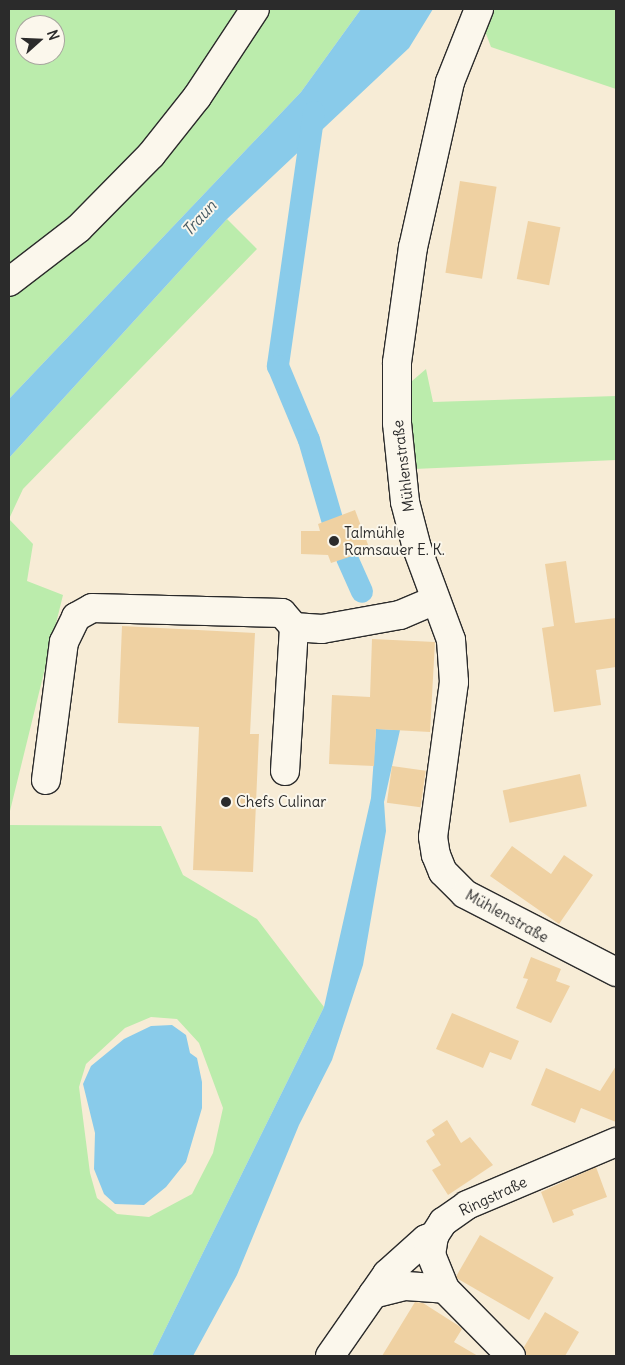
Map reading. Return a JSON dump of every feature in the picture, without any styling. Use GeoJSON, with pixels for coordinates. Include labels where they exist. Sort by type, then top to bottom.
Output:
{"type":"FeatureCollection","features":[{"type":"Feature","properties":{"kind":"street"},"geometry":{"type":"LineString","coordinates":[[9,282],[79,228],[151,154],[197,97],[255,9]]}},
{"type":"Feature","properties":{"kind":"street","name":"Mühlenstraße"},"geometry":{"type":"LineString","coordinates":[[479,9],[450,82],[413,247],[398,363],[397,423],[405,502],[435,600],[451,640],[454,682],[434,837],[436,855],[443,872],[465,894],[616,972]]}},
{"type":"Feature","properties":{"kind":"street"},"geometry":{"type":"LineString","coordinates":[[294,627],[322,629],[400,614],[435,600]]}},
{"type":"Feature","properties":{"kind":"street"},"geometry":{"type":"LineString","coordinates":[[46,780],[64,642],[76,617],[92,608],[282,613],[294,627],[285,771]]}},
{"type":"Feature","properties":{"kind":"street","name":"Ringstraße"},"geometry":{"type":"LineString","coordinates":[[330,1356],[387,1274],[426,1239],[434,1236],[443,1222],[467,1205],[614,1149]]}},
{"type":"Feature","properties":{"kind":"street"},"geometry":{"type":"LineString","coordinates":[[434,1236],[431,1255],[446,1289],[511,1356]]}},
{"type":"Feature","properties":{"kind":"street"},"geometry":{"type":"LineString","coordinates":[[373,1294],[406,1286],[446,1289]]}},
{"type":"Feature","properties":{"kind":"green space"},"geometry":{"type":"Polygon","coordinates":[[[9,9],[248,9],[135,161],[9,275],[9,9]]]}},
{"type":"Feature","properties":{"kind":"green space"},"geometry":{"type":"Polygon","coordinates":[[[262,9],[361,9],[301,92],[9,399],[9,290],[36,272],[262,9]]]}},
{"type":"Feature","properties":{"kind":"green space"},"geometry":{"type":"Polygon","coordinates":[[[489,9],[616,9],[616,89],[491,47],[482,23],[489,9]]]}},
{"type":"Feature","properties":{"kind":"green space"},"geometry":{"type":"Polygon","coordinates":[[[227,219],[257,249],[23,489],[9,519],[9,458],[227,219]]]}},
{"type":"Feature","properties":{"kind":"green space"},"geometry":{"type":"Polygon","coordinates":[[[426,369],[433,402],[616,396],[616,460],[414,469],[409,423],[412,381],[426,369]]]}},
{"type":"Feature","properties":{"kind":"green space"},"geometry":{"type":"Polygon","coordinates":[[[9,519],[33,544],[27,581],[63,595],[9,815],[9,519]]]}},
{"type":"Feature","properties":{"kind":"green space"},"geometry":{"type":"Polygon","coordinates":[[[9,825],[161,826],[183,875],[257,919],[324,1007],[152,1356],[9,1356],[9,825]],[[151,1017],[125,1028],[86,1064],[79,1087],[90,1173],[97,1198],[117,1214],[149,1217],[192,1194],[213,1153],[223,1108],[199,1043],[177,1019],[151,1017]]]}},
{"type":"Feature","properties":{"kind":"water","name":"Traun"},"geometry":{"type":"Polygon","coordinates":[[[361,9],[433,9],[409,48],[227,219],[9,458],[9,399],[301,92],[361,9]]]}},
{"type":"Feature","properties":{"kind":"water"},"geometry":{"type":"Polygon","coordinates":[[[376,729],[400,730],[384,802],[386,831],[363,965],[332,1060],[299,1125],[237,1275],[193,1356],[152,1356],[324,1007],[371,798],[376,729]]]}},
{"type":"Feature","properties":{"kind":"water"},"geometry":{"type":"Polygon","coordinates":[[[172,1025],[186,1035],[190,1053],[197,1058],[202,1082],[202,1108],[186,1162],[166,1187],[144,1205],[115,1204],[104,1194],[94,1169],[95,1133],[83,1084],[91,1066],[124,1039],[151,1026],[172,1025]]]}},
{"type":"Feature","properties":{"kind":"building"},"geometry":{"type":"Polygon","coordinates":[[[460,181],[497,187],[482,279],[445,273],[460,181]]]}},
{"type":"Feature","properties":{"kind":"building"},"geometry":{"type":"Polygon","coordinates":[[[528,221],[560,227],[549,285],[517,279],[528,221]]]}},
{"type":"Feature","properties":{"kind":"building","name":"Talmühle Ramsauer E. K."},"geometry":{"type":"Polygon","coordinates":[[[355,510],[370,550],[331,563],[328,555],[301,554],[301,531],[320,531],[318,524],[355,510]]]}},
{"type":"Feature","properties":{"kind":"building"},"geometry":{"type":"Polygon","coordinates":[[[566,561],[575,623],[616,618],[616,667],[596,670],[601,705],[554,712],[542,628],[554,626],[545,564],[566,561]]]}},
{"type":"Feature","properties":{"kind":"building","name":"Chefs Culinar"},"geometry":{"type":"Polygon","coordinates":[[[122,626],[255,633],[250,734],[259,734],[253,872],[193,870],[199,727],[118,723],[122,626]]]}},
{"type":"Feature","properties":{"kind":"building"},"geometry":{"type":"Polygon","coordinates":[[[372,639],[435,642],[430,732],[376,729],[374,766],[329,764],[332,695],[370,697],[372,639]]]}},
{"type":"Feature","properties":{"kind":"building"},"geometry":{"type":"Polygon","coordinates":[[[392,766],[426,771],[421,807],[387,803],[392,766]]]}},
{"type":"Feature","properties":{"kind":"building"},"geometry":{"type":"Polygon","coordinates":[[[580,774],[587,806],[510,823],[503,790],[580,774]]]}},
{"type":"Feature","properties":{"kind":"building"},"geometry":{"type":"Polygon","coordinates":[[[512,846],[551,874],[564,855],[593,875],[559,924],[490,876],[512,846]]]}},
{"type":"Feature","properties":{"kind":"building"},"geometry":{"type":"Polygon","coordinates":[[[531,957],[561,969],[556,981],[570,986],[551,1023],[516,1008],[528,979],[523,978],[531,957]]]}},
{"type":"Feature","properties":{"kind":"building"},"geometry":{"type":"Polygon","coordinates":[[[452,1013],[519,1041],[511,1060],[490,1052],[483,1068],[436,1049],[452,1013]]]}},
{"type":"Feature","properties":{"kind":"building"},"geometry":{"type":"Polygon","coordinates":[[[616,1066],[616,1122],[581,1108],[575,1123],[531,1105],[546,1068],[600,1091],[616,1066]]]}},
{"type":"Feature","properties":{"kind":"building"},"geometry":{"type":"Polygon","coordinates":[[[447,1120],[461,1143],[470,1137],[493,1165],[448,1195],[432,1170],[441,1165],[426,1141],[435,1135],[432,1130],[447,1120]]]}},
{"type":"Feature","properties":{"kind":"building"},"geometry":{"type":"Polygon","coordinates":[[[596,1167],[607,1197],[572,1210],[574,1215],[553,1223],[541,1192],[596,1167]]]}},
{"type":"Feature","properties":{"kind":"building"},"geometry":{"type":"Polygon","coordinates":[[[480,1235],[554,1278],[529,1320],[456,1277],[480,1235]]]}},
{"type":"Feature","properties":{"kind":"building"},"geometry":{"type":"Polygon","coordinates":[[[415,1302],[423,1303],[459,1326],[462,1329],[454,1342],[478,1356],[382,1356],[415,1302]]]}},
{"type":"Feature","properties":{"kind":"building"},"geometry":{"type":"Polygon","coordinates":[[[545,1312],[579,1332],[565,1356],[526,1356],[524,1347],[545,1312]]]}},
{"type":"Feature","properties":{"kind":"waterway"},"geometry":{"type":"LineString","coordinates":[[314,112],[278,366],[309,440],[332,519]]}},
{"type":"Feature","properties":{"kind":"waterway"},"geometry":{"type":"LineString","coordinates":[[347,558],[362,592]]}},
{"type":"Feature","properties":{"kind":"place","name":"Talmühle Ramsauer E. K."},"geometry":{"type":"Point","coordinates":[334,541]}},
{"type":"Feature","properties":{"kind":"place","name":"Chefs Culinar"},"geometry":{"type":"Point","coordinates":[226,802]}}]}
